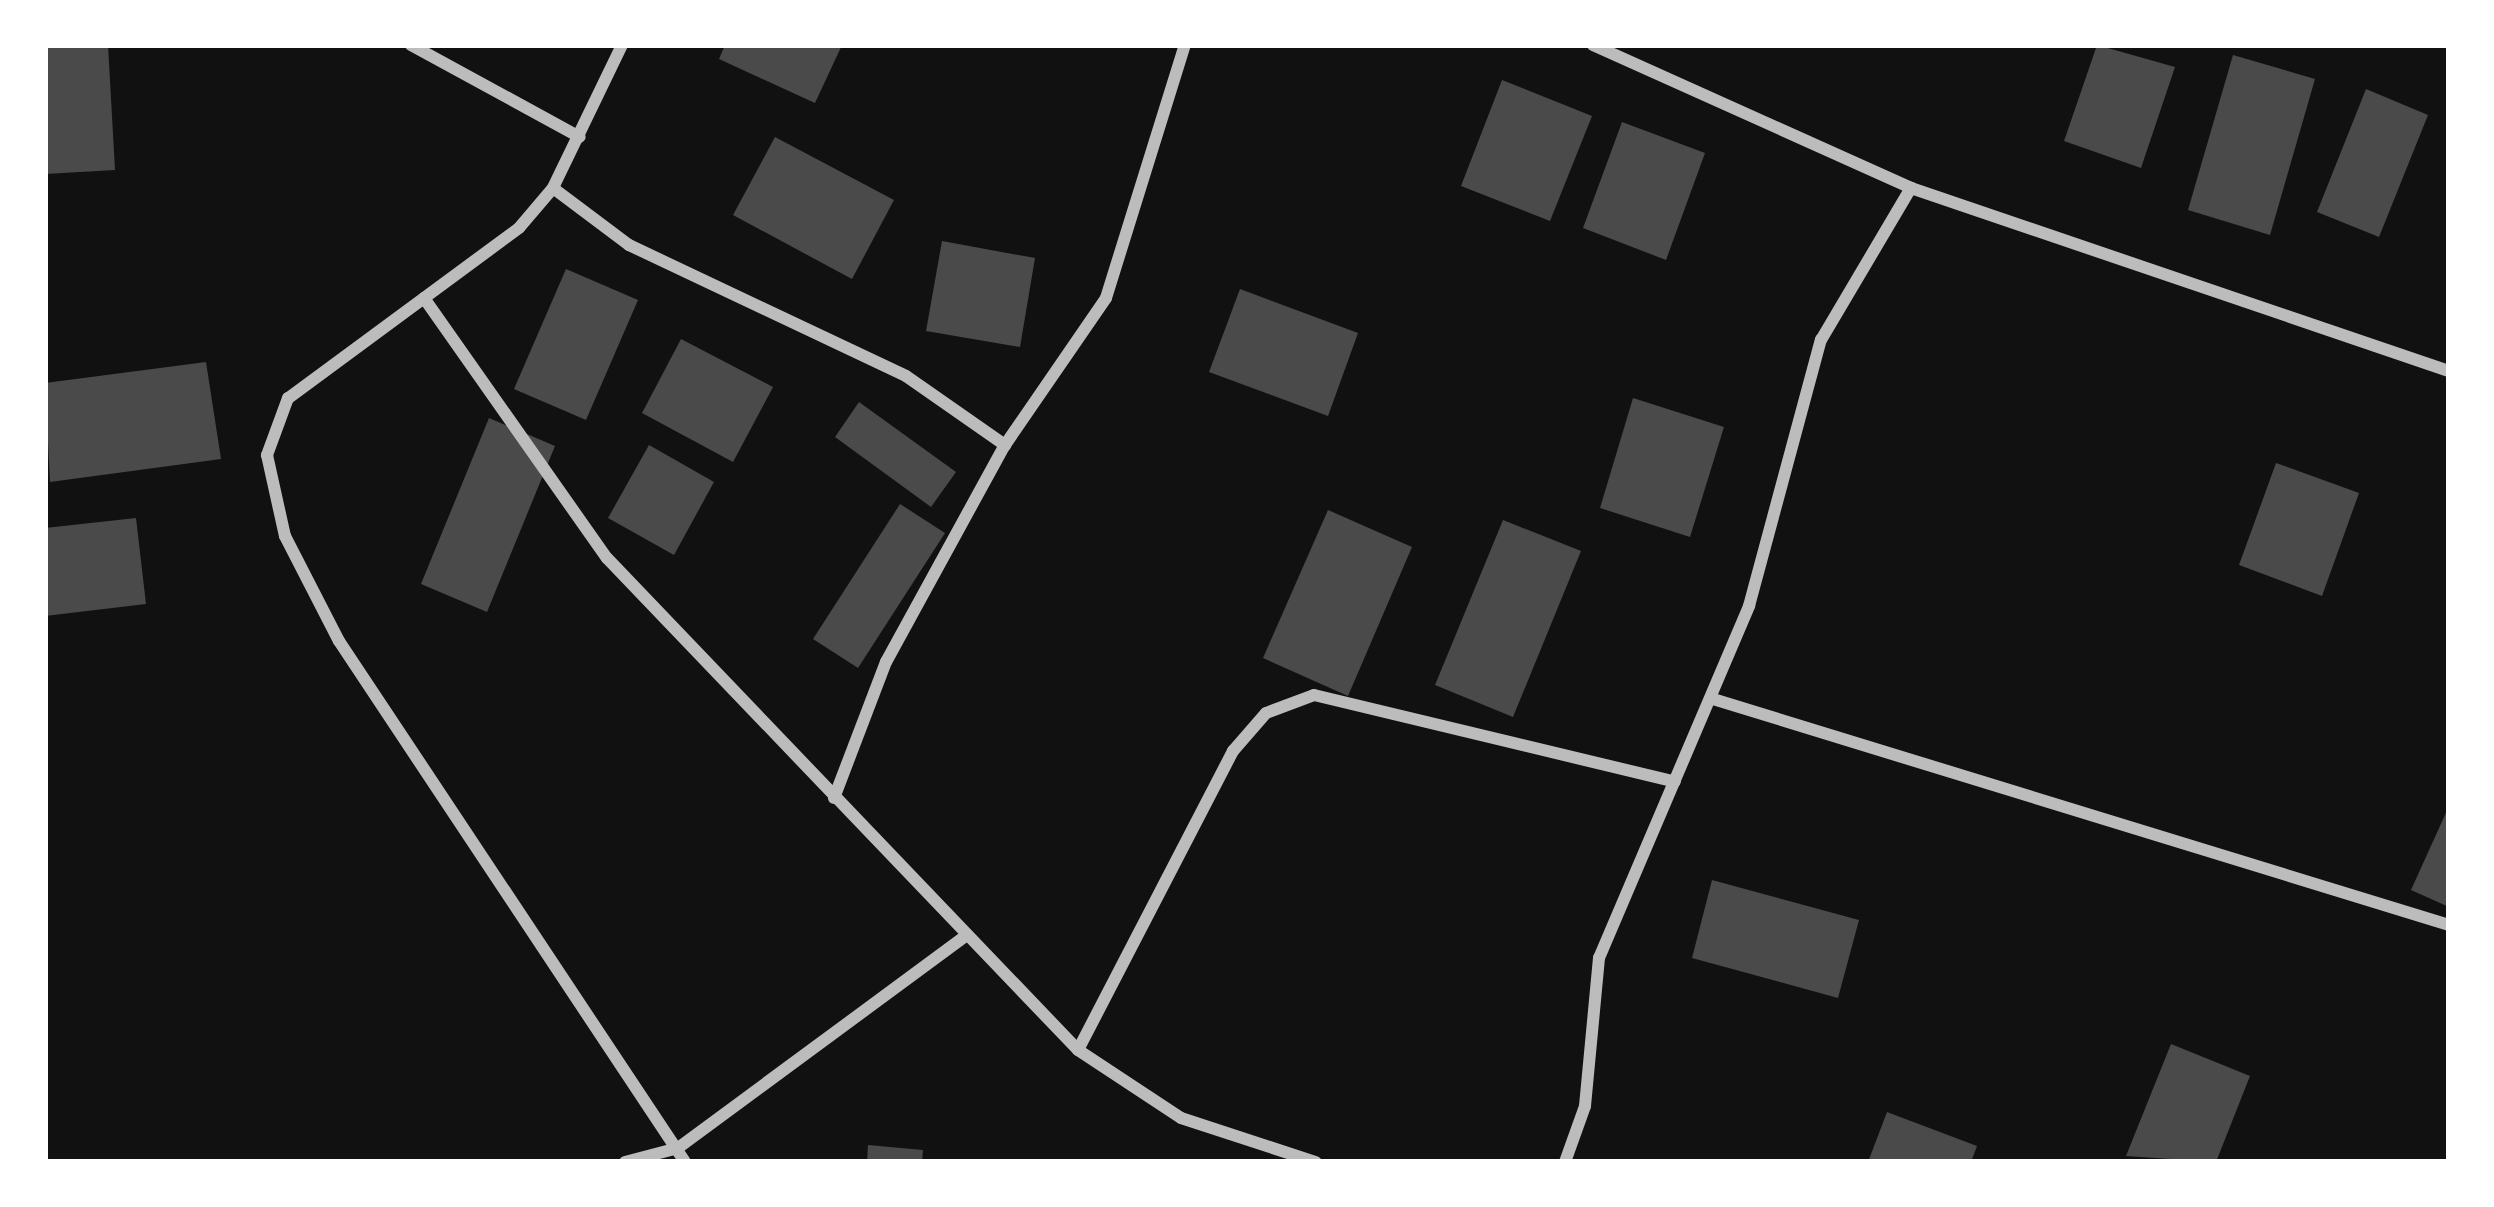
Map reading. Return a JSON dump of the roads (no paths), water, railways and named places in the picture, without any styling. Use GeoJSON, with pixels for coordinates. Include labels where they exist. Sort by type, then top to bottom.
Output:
{"type":"FeatureCollection","features":[{"type":"Feature","properties":{"kind":"street"},"geometry":{"type":"LineString","coordinates":[[411,45],[580,137]]}},
{"type":"Feature","properties":{"kind":"street"},"geometry":{"type":"LineString","coordinates":[[622,45],[553,188],[519,229],[288,398],[267,455],[285,536],[339,641],[685,1162]]}},
{"type":"Feature","properties":{"kind":"street"},"geometry":{"type":"LineString","coordinates":[[834,798],[886,662],[1005,445],[1106,298],[1185,45]]}},
{"type":"Feature","properties":{"kind":"street"},"geometry":{"type":"LineString","coordinates":[[1593,45],[1911,188],[2449,371]]}},
{"type":"Feature","properties":{"kind":"street"},"geometry":{"type":"LineString","coordinates":[[553,188],[629,245],[906,376],[1005,445]]}},
{"type":"Feature","properties":{"kind":"street"},"geometry":{"type":"LineString","coordinates":[[1565,1162],[1585,1106],[1599,958],[1713,699],[1763,565],[1822,340],[1911,188]]}},
{"type":"Feature","properties":{"kind":"street"},"geometry":{"type":"LineString","coordinates":[[424,298],[607,558],[963,938],[1078,1050],[1180,1118],[1316,1162]]}},
{"type":"Feature","properties":{"kind":"street"},"geometry":{"type":"LineString","coordinates":[[1078,1050],[1233,751],[1266,713],[1314,695],[1676,782]]}},
{"type":"Feature","properties":{"kind":"street"},"geometry":{"type":"LineString","coordinates":[[1713,699],[2449,925]]}},
{"type":"Feature","properties":{"kind":"street"},"geometry":{"type":"LineString","coordinates":[[626,1162],[678,1148],[963,938]]}}]}
